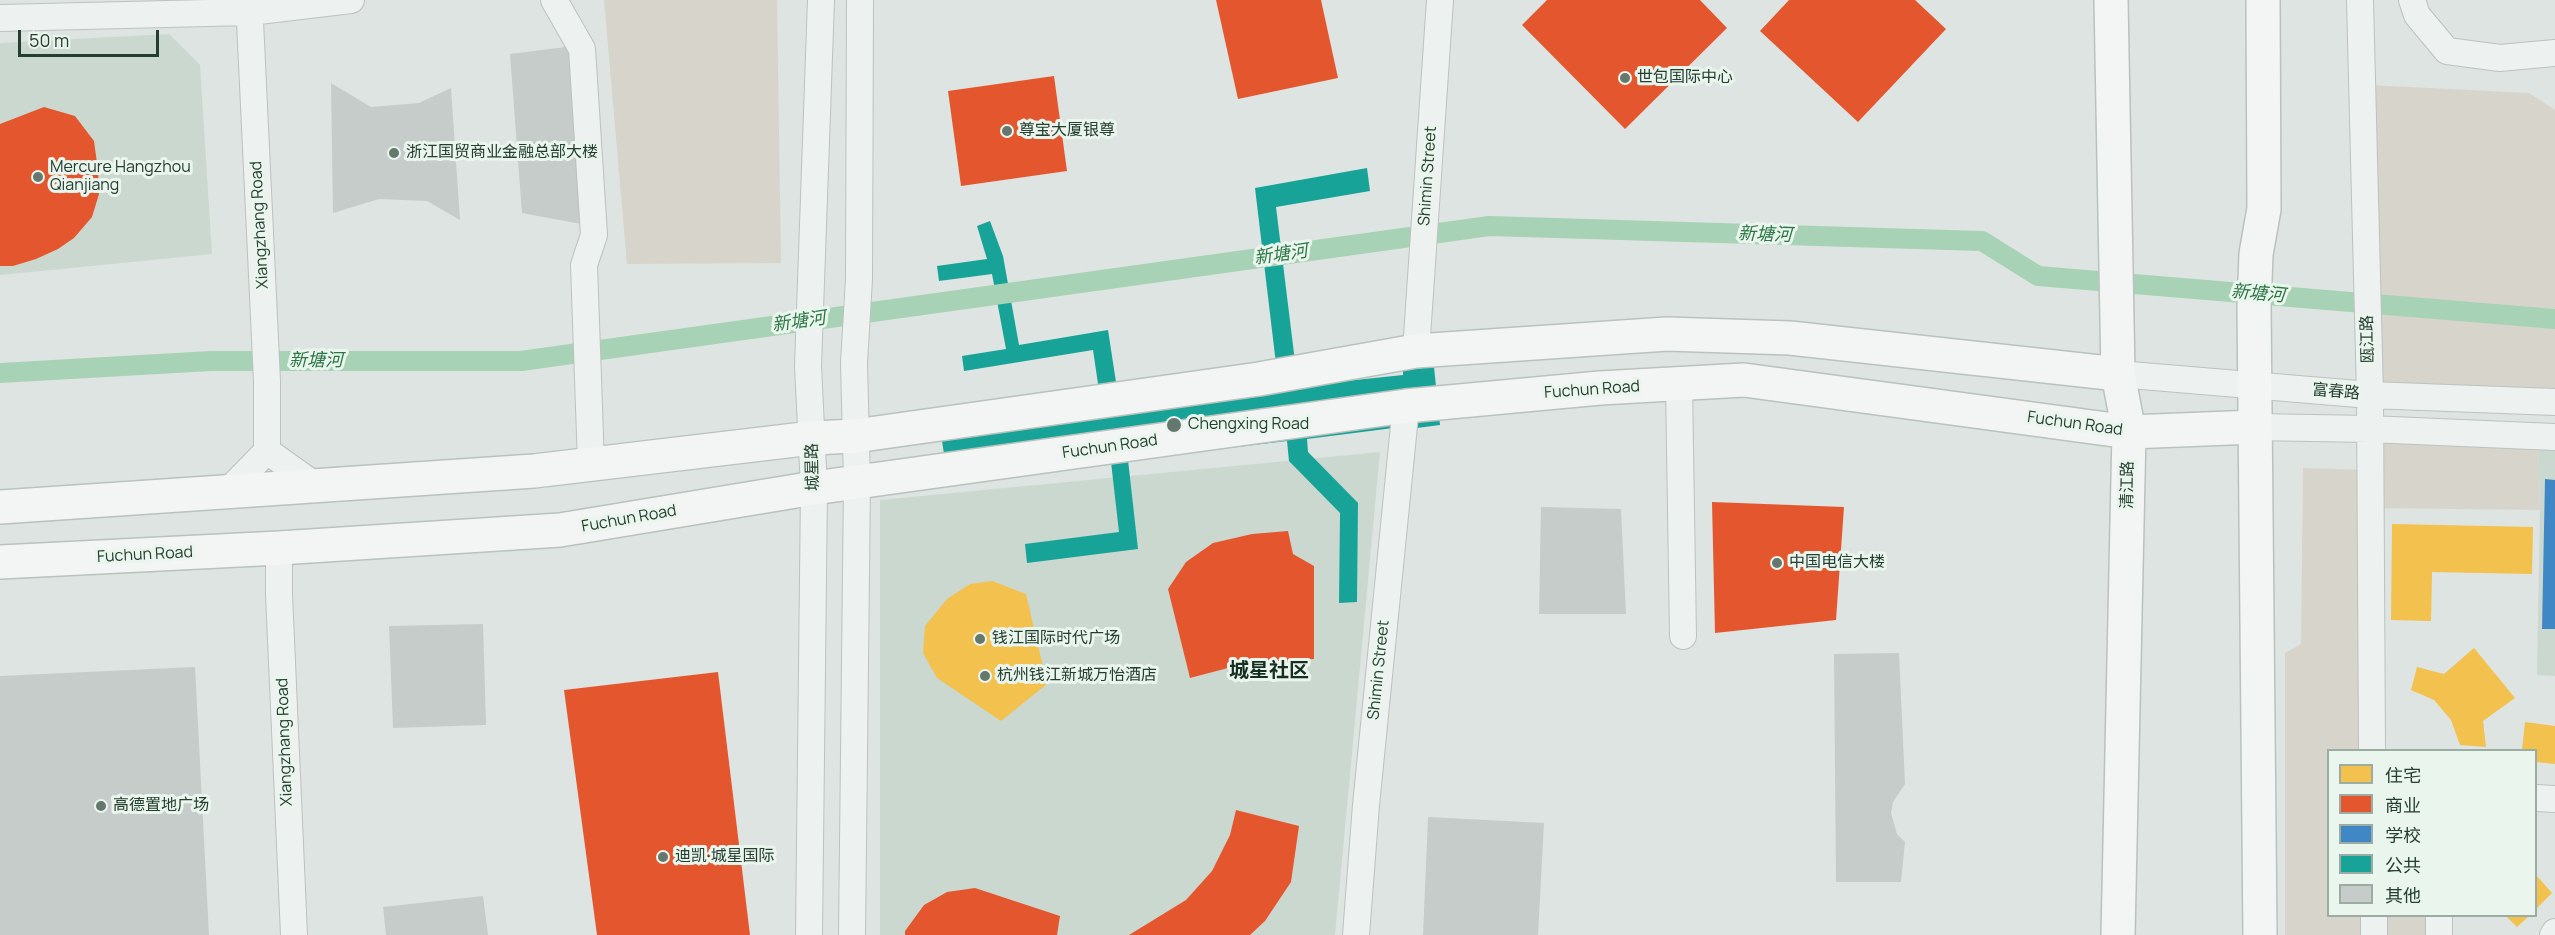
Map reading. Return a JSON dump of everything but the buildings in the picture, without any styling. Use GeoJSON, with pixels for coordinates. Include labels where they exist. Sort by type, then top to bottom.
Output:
{"type":"FeatureCollection","features":[{"type":"Feature","properties":{"kind":"main road","name":"清江路"},"geometry":{"type":"LineString","coordinates":[[2111,0],[2118,374],[2129,432],[2118,935]]}},
{"type":"Feature","properties":{"kind":"main road"},"geometry":{"type":"LineString","coordinates":[[2260,935],[2254,294],[2256,254],[2264,208],[2263,0]]}},
{"type":"Feature","properties":{"kind":"main road"},"geometry":{"type":"LineString","coordinates":[[0,507],[523,472],[812,438],[855,436],[1259,379],[1416,351],[1667,334],[1790,338],[2118,374]]}},
{"type":"Feature","properties":{"kind":"main road","name":"Fuchun Road"},"geometry":{"type":"LineString","coordinates":[[0,562],[279,548],[560,530],[814,488],[1406,406],[1600,388],[1744,380],[2129,432],[2255,427]]}},
{"type":"Feature","properties":{"kind":"street"},"geometry":{"type":"LineString","coordinates":[[0,18],[351,0]]}},
{"type":"Feature","properties":{"kind":"street"},"geometry":{"type":"LineString","coordinates":[[554,0],[582,49],[594,235],[584,265],[591,464]]}},
{"type":"Feature","properties":{"kind":"street","name":"城星路"},"geometry":{"type":"LineString","coordinates":[[809,935],[814,488],[808,366],[821,0]]}},
{"type":"Feature","properties":{"kind":"street"},"geometry":{"type":"LineString","coordinates":[[852,935],[857,482],[854,363],[859,279],[860,0]]}},
{"type":"Feature","properties":{"kind":"street","name":"Shimin Street"},"geometry":{"type":"LineString","coordinates":[[1416,351],[1440,0]]}},
{"type":"Feature","properties":{"kind":"street","name":"瓯江路"},"geometry":{"type":"LineString","coordinates":[[2360,0],[2370,394],[2372,749]]}},
{"type":"Feature","properties":{"kind":"street"},"geometry":{"type":"LineString","coordinates":[[2412,0],[2417,15],[2446,51],[2500,58],[2555,53]]}},
{"type":"Feature","properties":{"kind":"street","name":"Xiangzhang Road"},"geometry":{"type":"LineString","coordinates":[[250,6],[267,381],[267,451]]}},
{"type":"Feature","properties":{"kind":"street","name":"富春路"},"geometry":{"type":"LineString","coordinates":[[2118,374],[2370,394],[2555,402]]}},
{"type":"Feature","properties":{"kind":"street"},"geometry":{"type":"LineString","coordinates":[[1679,384],[1683,636]]}},
{"type":"Feature","properties":{"kind":"street","name":"Shimin Street"},"geometry":{"type":"LineString","coordinates":[[1356,935],[1366,805],[1406,406]]}},
{"type":"Feature","properties":{"kind":"street"},"geometry":{"type":"LineString","coordinates":[[2255,427],[2555,437]]}},
{"type":"Feature","properties":{"kind":"street"},"geometry":{"type":"LineString","coordinates":[[228,491],[267,451],[316,486]]}},
{"type":"Feature","properties":{"kind":"street","name":"Xiangzhang Road"},"geometry":{"type":"LineString","coordinates":[[279,548],[294,935]]}},
{"type":"Feature","properties":{"kind":"street"},"geometry":{"type":"LineString","coordinates":[[2537,798],[2555,799]]}},
{"type":"Feature","properties":{"kind":"street"},"geometry":{"type":"LineString","coordinates":[[2374,917],[2374,935]]}},
{"type":"Feature","properties":{"kind":"street"},"geometry":{"type":"LineString","coordinates":[[2439,917],[2439,935]]}},
{"type":"Feature","properties":{"kind":"shaded area"},"geometry":{"type":"Polygon","coordinates":[[[604,0],[777,0],[781,263],[627,264],[604,0]]]}},
{"type":"Feature","properties":{"kind":"shaded area"},"geometry":{"type":"Polygon","coordinates":[[[169,34],[200,65],[212,254],[0,275],[0,43],[169,34]]]}},
{"type":"Feature","properties":{"kind":"shaded area"},"geometry":{"type":"Polygon","coordinates":[[[2370,85],[2529,93],[2555,110],[2555,391],[2378,384],[2370,85]]]}},
{"type":"Feature","properties":{"kind":"shaded area"},"geometry":{"type":"Polygon","coordinates":[[[2369,429],[2538,436],[2540,510],[2370,508],[2372,749],[2327,749],[2327,917],[2439,917],[2439,935],[2285,935],[2285,653],[2301,644],[2303,468],[2369,470],[2369,429]]]}},
{"type":"Feature","properties":{"kind":"shaded area"},"geometry":{"type":"Polygon","coordinates":[[[2538,436],[2555,437],[2555,676],[2537,675],[2540,510],[2538,436]]]}},
{"type":"Feature","properties":{"kind":"shaded area","name":"钱江国际时代广场"},"geometry":{"type":"Polygon","coordinates":[[[1380,452],[1335,935],[880,935],[880,500],[1380,452]]]}},
{"type":"Feature","properties":{"kind":"waterway","name":"新塘河"},"geometry":{"type":"LineString","coordinates":[[0,373],[211,361],[521,361],[1489,226],[1982,241],[2038,276],[2555,319]]}},
{"type":"Feature","properties":{"kind":"place","name":"世包国际中心"},"geometry":{"type":"Point","coordinates":[1625,78]}},
{"type":"Feature","properties":{"kind":"place","name":"尊宝大厦银尊"},"geometry":{"type":"Point","coordinates":[1007,131]}},
{"type":"Feature","properties":{"kind":"place","name":"浙江国贸商业金融总部大楼"},"geometry":{"type":"Point","coordinates":[394,153]}},
{"type":"Feature","properties":{"kind":"place","name":"Mercure Hangzhou Qianjiang"},"geometry":{"type":"Point","coordinates":[38,177]}},
{"type":"Feature","properties":{"kind":"place","name":"Chengxing Road"},"geometry":{"type":"Point","coordinates":[1174,425]}},
{"type":"Feature","properties":{"kind":"place","name":"中国电信大楼"},"geometry":{"type":"Point","coordinates":[1777,563]}},
{"type":"Feature","properties":{"kind":"place","name":"钱江国际时代广场"},"geometry":{"type":"Point","coordinates":[980,639]}},
{"type":"Feature","properties":{"kind":"place","name":"杭州钱江新城万怡酒店"},"geometry":{"type":"Point","coordinates":[985,676]}},
{"type":"Feature","properties":{"kind":"place","name":"高德置地广场"},"geometry":{"type":"Point","coordinates":[101,806]}},
{"type":"Feature","properties":{"kind":"place","name":"迪凯·城星国际"},"geometry":{"type":"Point","coordinates":[663,857]}},
{"type":"Feature","properties":{"kind":"district","name":"城星社区"},"geometry":{"type":"Point","coordinates":[1269,671]}}]}
